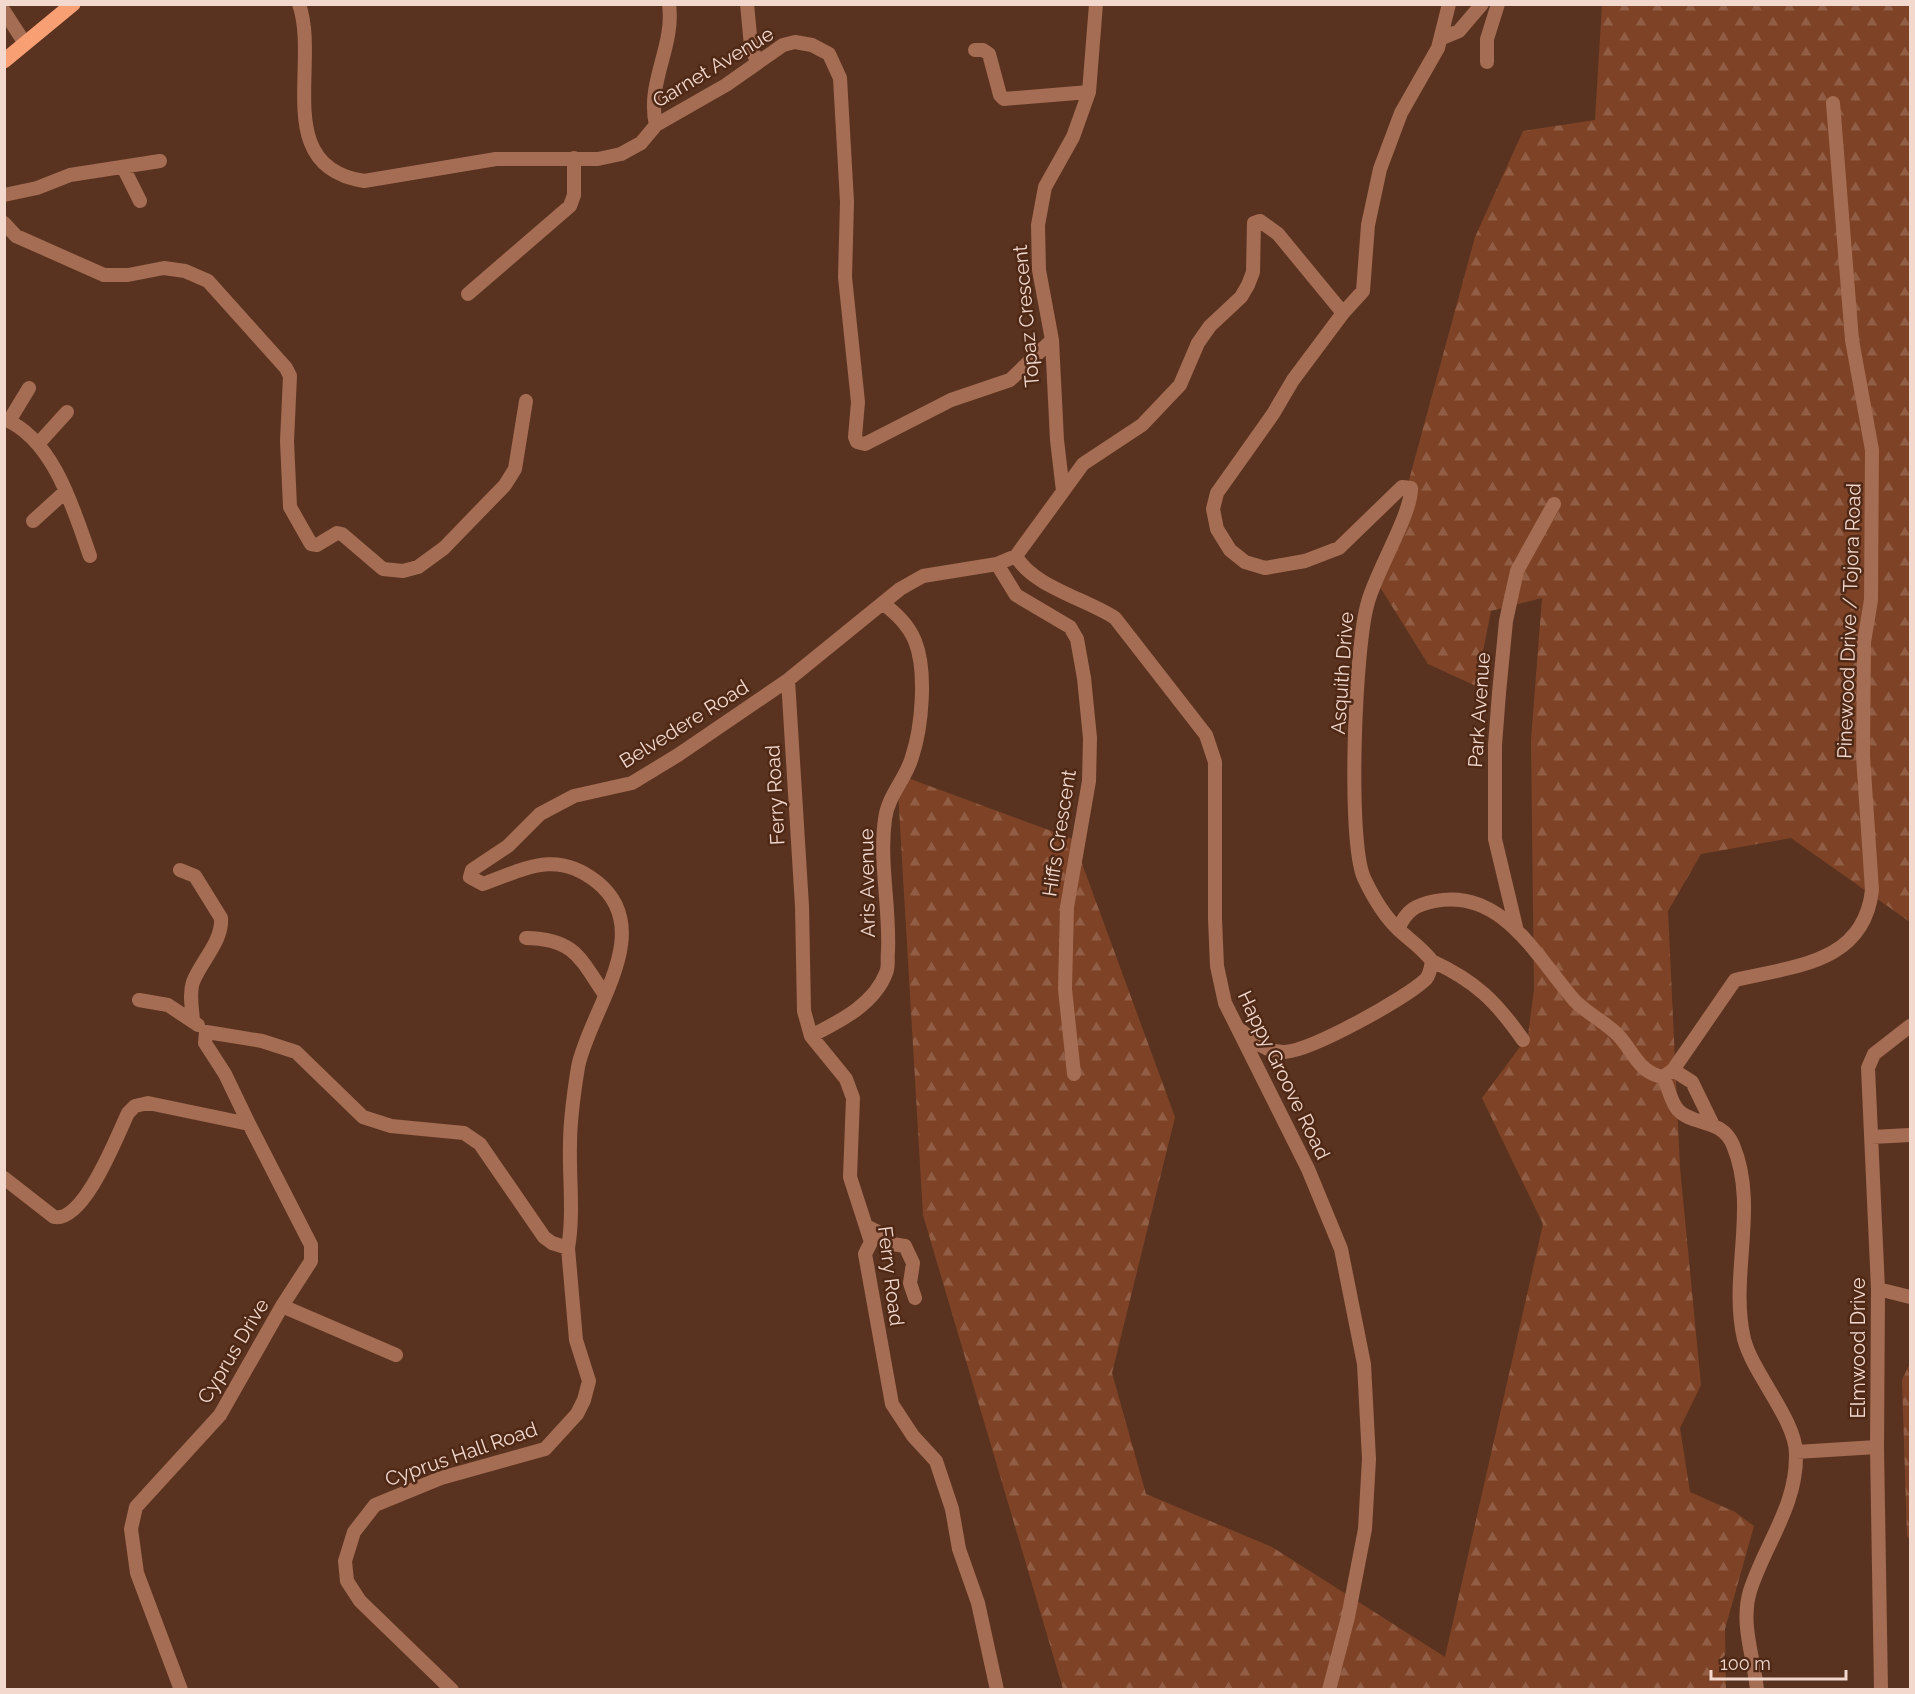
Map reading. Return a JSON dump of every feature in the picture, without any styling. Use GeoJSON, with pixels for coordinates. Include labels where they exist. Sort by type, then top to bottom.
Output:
{"type":"FeatureCollection","features":[{"type":"Feature","properties":{"kind":"main road"},"geometry":{"type":"LineString","coordinates":[[4,61],[24,42],[73,4]]}},
{"type":"Feature","properties":{"kind":"street","name":"Garnet Avenue"},"geometry":{"type":"LineString","coordinates":[[299,4],[304,25],[306,127],[318,158],[344,178],[364,181],[496,159],[598,159],[621,154],[641,143],[656,125],[726,85],[783,45],[795,42],[812,45],[829,54],[840,78],[847,202],[845,277],[857,390],[855,437],[857,442],[865,444],[951,400],[1010,380],[1052,340]]}},
{"type":"Feature","properties":{"kind":"street"},"geometry":{"type":"LineString","coordinates":[[656,125],[652,96],[671,20],[669,4]]}},
{"type":"Feature","properties":{"kind":"street"},"geometry":{"type":"LineString","coordinates":[[747,4],[751,46],[757,62]]}},
{"type":"Feature","properties":{"kind":"street","name":"Topaz Crescent"},"geometry":{"type":"LineString","coordinates":[[1063,491],[1054,400],[1052,340],[1039,270],[1038,225],[1045,187],[1073,137],[1089,92],[1096,4]]}},
{"type":"Feature","properties":{"kind":"street"},"geometry":{"type":"LineString","coordinates":[[1016,556],[1083,464],[1142,425],[1180,386],[1198,343],[1210,326],[1241,297],[1248,285],[1253,272],[1254,223],[1260,221],[1266,223],[1278,234],[1343,313],[1363,291],[1368,225],[1380,169],[1401,113],[1431,64],[1442,38],[1449,4]]}},
{"type":"Feature","properties":{"kind":"street"},"geometry":{"type":"LineString","coordinates":[[1442,38],[1459,31],[1482,4]]}},
{"type":"Feature","properties":{"kind":"street"},"geometry":{"type":"LineString","coordinates":[[1487,62],[1488,39],[1498,4]]}},
{"type":"Feature","properties":{"kind":"street"},"geometry":{"type":"LineString","coordinates":[[4,11],[24,42]]}},
{"type":"Feature","properties":{"kind":"street"},"geometry":{"type":"LineString","coordinates":[[975,50],[983,50],[989,54],[1000,95],[1004,99],[1089,92]]}},
{"type":"Feature","properties":{"kind":"street","name":"Pinewood Drive / Tojora Road"},"geometry":{"type":"LineString","coordinates":[[1668,1073],[1735,981],[1801,967],[1827,958],[1864,923],[1870,906],[1871,859],[1863,756],[1864,642],[1871,600],[1872,450],[1849,319],[1833,103]]}},
{"type":"Feature","properties":{"kind":"street"},"geometry":{"type":"LineString","coordinates":[[468,294],[570,206],[574,195],[574,158]]}},
{"type":"Feature","properties":{"kind":"street"},"geometry":{"type":"LineString","coordinates":[[4,195],[37,188],[70,175],[160,161]]}},
{"type":"Feature","properties":{"kind":"street"},"geometry":{"type":"LineString","coordinates":[[123,167],[140,201]]}},
{"type":"Feature","properties":{"kind":"street"},"geometry":{"type":"LineString","coordinates":[[4,223],[10,237],[104,275],[128,275],[164,268],[185,271],[208,281],[286,368],[290,376],[287,441],[290,507],[311,544],[317,545],[338,533],[342,534],[383,569],[403,571],[418,567],[444,548],[505,485],[515,469],[526,401]]}},
{"type":"Feature","properties":{"kind":"street","name":"Asquith Drive"},"geometry":{"type":"LineString","coordinates":[[1343,313],[1293,380],[1274,414],[1217,493],[1213,508],[1217,529],[1230,550],[1245,562],[1265,568],[1305,561],[1339,548],[1402,488],[1412,488],[1408,508],[1367,603],[1358,675],[1355,811],[1358,860],[1373,896],[1398,929],[1421,947],[1432,961]]}},
{"type":"Feature","properties":{"kind":"street"},"geometry":{"type":"LineString","coordinates":[[29,387],[7,420],[38,444],[66,491],[90,556]]}},
{"type":"Feature","properties":{"kind":"street"},"geometry":{"type":"LineString","coordinates":[[38,444],[67,412]]}},
{"type":"Feature","properties":{"kind":"street"},"geometry":{"type":"LineString","coordinates":[[33,521],[66,491]]}},
{"type":"Feature","properties":{"kind":"street","name":"Park Avenue"},"geometry":{"type":"LineString","coordinates":[[1516,927],[1495,839],[1495,745],[1500,682],[1506,621],[1517,571],[1554,504]]}},
{"type":"Feature","properties":{"kind":"street","name":"Belvedere Road"},"geometry":{"type":"LineString","coordinates":[[568,1248],[572,1223],[570,1143],[579,1064],[623,939],[614,904],[600,885],[582,871],[557,863],[526,866],[483,884],[470,877],[472,870],[508,846],[540,814],[574,796],[632,783],[678,756],[788,680],[900,589],[923,576],[997,564],[1016,556]]}},
{"type":"Feature","properties":{"kind":"street","name":"Happy Groove Road"},"geometry":{"type":"LineString","coordinates":[[1016,556],[1030,574],[1094,605],[1115,618],[1206,735],[1215,762],[1214,867],[1217,966],[1225,1003],[1308,1169],[1341,1249],[1364,1364],[1369,1460],[1365,1529],[1348,1617],[1329,1689]]}},
{"type":"Feature","properties":{"kind":"street","name":"Hiffs Crescent"},"geometry":{"type":"LineString","coordinates":[[997,564],[1016,595],[1070,627],[1077,639],[1084,678],[1090,738],[1089,781],[1067,907],[1065,977],[1074,1074]]}},
{"type":"Feature","properties":{"kind":"street","name":"Aris Avenue"},"geometry":{"type":"LineString","coordinates":[[811,1036],[841,1020],[867,1000],[887,973],[889,928],[885,819],[891,797],[912,759],[921,719],[921,687],[915,642],[903,620],[883,603]]}},
{"type":"Feature","properties":{"kind":"street","name":"Ferry Road"},"geometry":{"type":"LineString","coordinates":[[788,680],[802,906],[804,1011],[811,1036],[846,1079],[854,1098],[850,1177],[871,1242],[865,1254],[892,1404],[913,1436],[936,1461],[952,1509],[960,1549],[978,1604],[997,1689]]}},
{"type":"Feature","properties":{"kind":"street"},"geometry":{"type":"LineString","coordinates":[[180,870],[195,876],[221,918],[218,935],[191,991],[193,1020]]}},
{"type":"Feature","properties":{"kind":"street"},"geometry":{"type":"LineString","coordinates":[[1398,929],[1406,913],[1424,903],[1450,898],[1485,905],[1516,927],[1576,1001],[1619,1037],[1649,1074],[1668,1073],[1692,1082],[1712,1123]]}},
{"type":"Feature","properties":{"kind":"street"},"geometry":{"type":"LineString","coordinates":[[526,938],[550,938],[568,946],[605,995]]}},
{"type":"Feature","properties":{"kind":"street"},"geometry":{"type":"LineString","coordinates":[[1237,1027],[1260,1047],[1284,1052],[1303,1047],[1402,994],[1426,978],[1432,961],[1464,976],[1507,1016],[1523,1040]]}},
{"type":"Feature","properties":{"kind":"street"},"geometry":{"type":"LineString","coordinates":[[139,1000],[168,1005],[193,1020],[206,1032],[262,1041],[296,1052],[363,1117],[376,1123],[464,1133],[473,1137],[544,1237],[552,1243],[568,1248]]}},
{"type":"Feature","properties":{"kind":"street","name":"Elmwood Drive"},"geometry":{"type":"LineString","coordinates":[[1881,1689],[1877,1447],[1878,1289],[1868,1068],[1874,1054],[1911,1026]]}},
{"type":"Feature","properties":{"kind":"street"},"geometry":{"type":"LineString","coordinates":[[206,1032],[205,1043],[225,1074],[249,1124]]}},
{"type":"Feature","properties":{"kind":"street"},"geometry":{"type":"LineString","coordinates":[[1668,1073],[1678,1111],[1712,1123],[1727,1135],[1733,1144],[1742,1183],[1744,1226],[1740,1302],[1744,1339],[1749,1354],[1778,1404],[1796,1452],[1787,1508],[1750,1592],[1747,1611],[1748,1640],[1757,1689]]}},
{"type":"Feature","properties":{"kind":"street"},"geometry":{"type":"LineString","coordinates":[[4,1178],[54,1217],[59,1218],[66,1216],[85,1198],[128,1113],[135,1106],[148,1103],[249,1124]]}},
{"type":"Feature","properties":{"kind":"street","name":"Cyprus Drive"},"geometry":{"type":"LineString","coordinates":[[181,1689],[137,1573],[131,1529],[136,1507],[220,1415],[282,1305],[311,1261],[311,1245],[249,1124]]}},
{"type":"Feature","properties":{"kind":"street"},"geometry":{"type":"LineString","coordinates":[[1872,1137],[1911,1135]]}},
{"type":"Feature","properties":{"kind":"street"},"geometry":{"type":"LineString","coordinates":[[866,1226],[878,1232],[886,1243],[905,1246],[913,1263],[910,1283],[915,1298]]}},
{"type":"Feature","properties":{"kind":"street","name":"Cyprus Hall Road"},"geometry":{"type":"LineString","coordinates":[[452,1689],[360,1602],[347,1581],[345,1561],[354,1532],[375,1505],[441,1478],[544,1449],[577,1414],[589,1381],[576,1340],[568,1248]]}},
{"type":"Feature","properties":{"kind":"street"},"geometry":{"type":"LineString","coordinates":[[1878,1289],[1911,1297]]}},
{"type":"Feature","properties":{"kind":"street"},"geometry":{"type":"LineString","coordinates":[[282,1305],[396,1355]]}},
{"type":"Feature","properties":{"kind":"street"},"geometry":{"type":"LineString","coordinates":[[1796,1452],[1877,1447]]}},
{"type":"Feature","properties":{"kind":"green space"},"geometry":{"type":"Polygon","coordinates":[[[1602,5],[1910,5],[1910,922],[1791,838],[1701,854],[1668,911],[1680,1168],[1701,1385],[1680,1428],[1690,1492],[1735,1512],[1754,1526],[1725,1629],[1726,1689],[1063,1689],[923,1215],[897,774],[1073,839],[1175,1117],[1112,1373],[1146,1494],[1272,1547],[1445,1657],[1543,1224],[1482,1098],[1528,1036],[1534,989],[1531,740],[1542,598],[1491,611],[1476,686],[1428,664],[1380,587],[1475,237],[1523,131],[1595,120],[1602,5]]]}},
{"type":"Feature","properties":{"kind":"green space"},"geometry":{"type":"Polygon","coordinates":[[[1910,1363],[1910,1540],[1907,1536],[1902,1380],[1910,1363]]]}}]}
